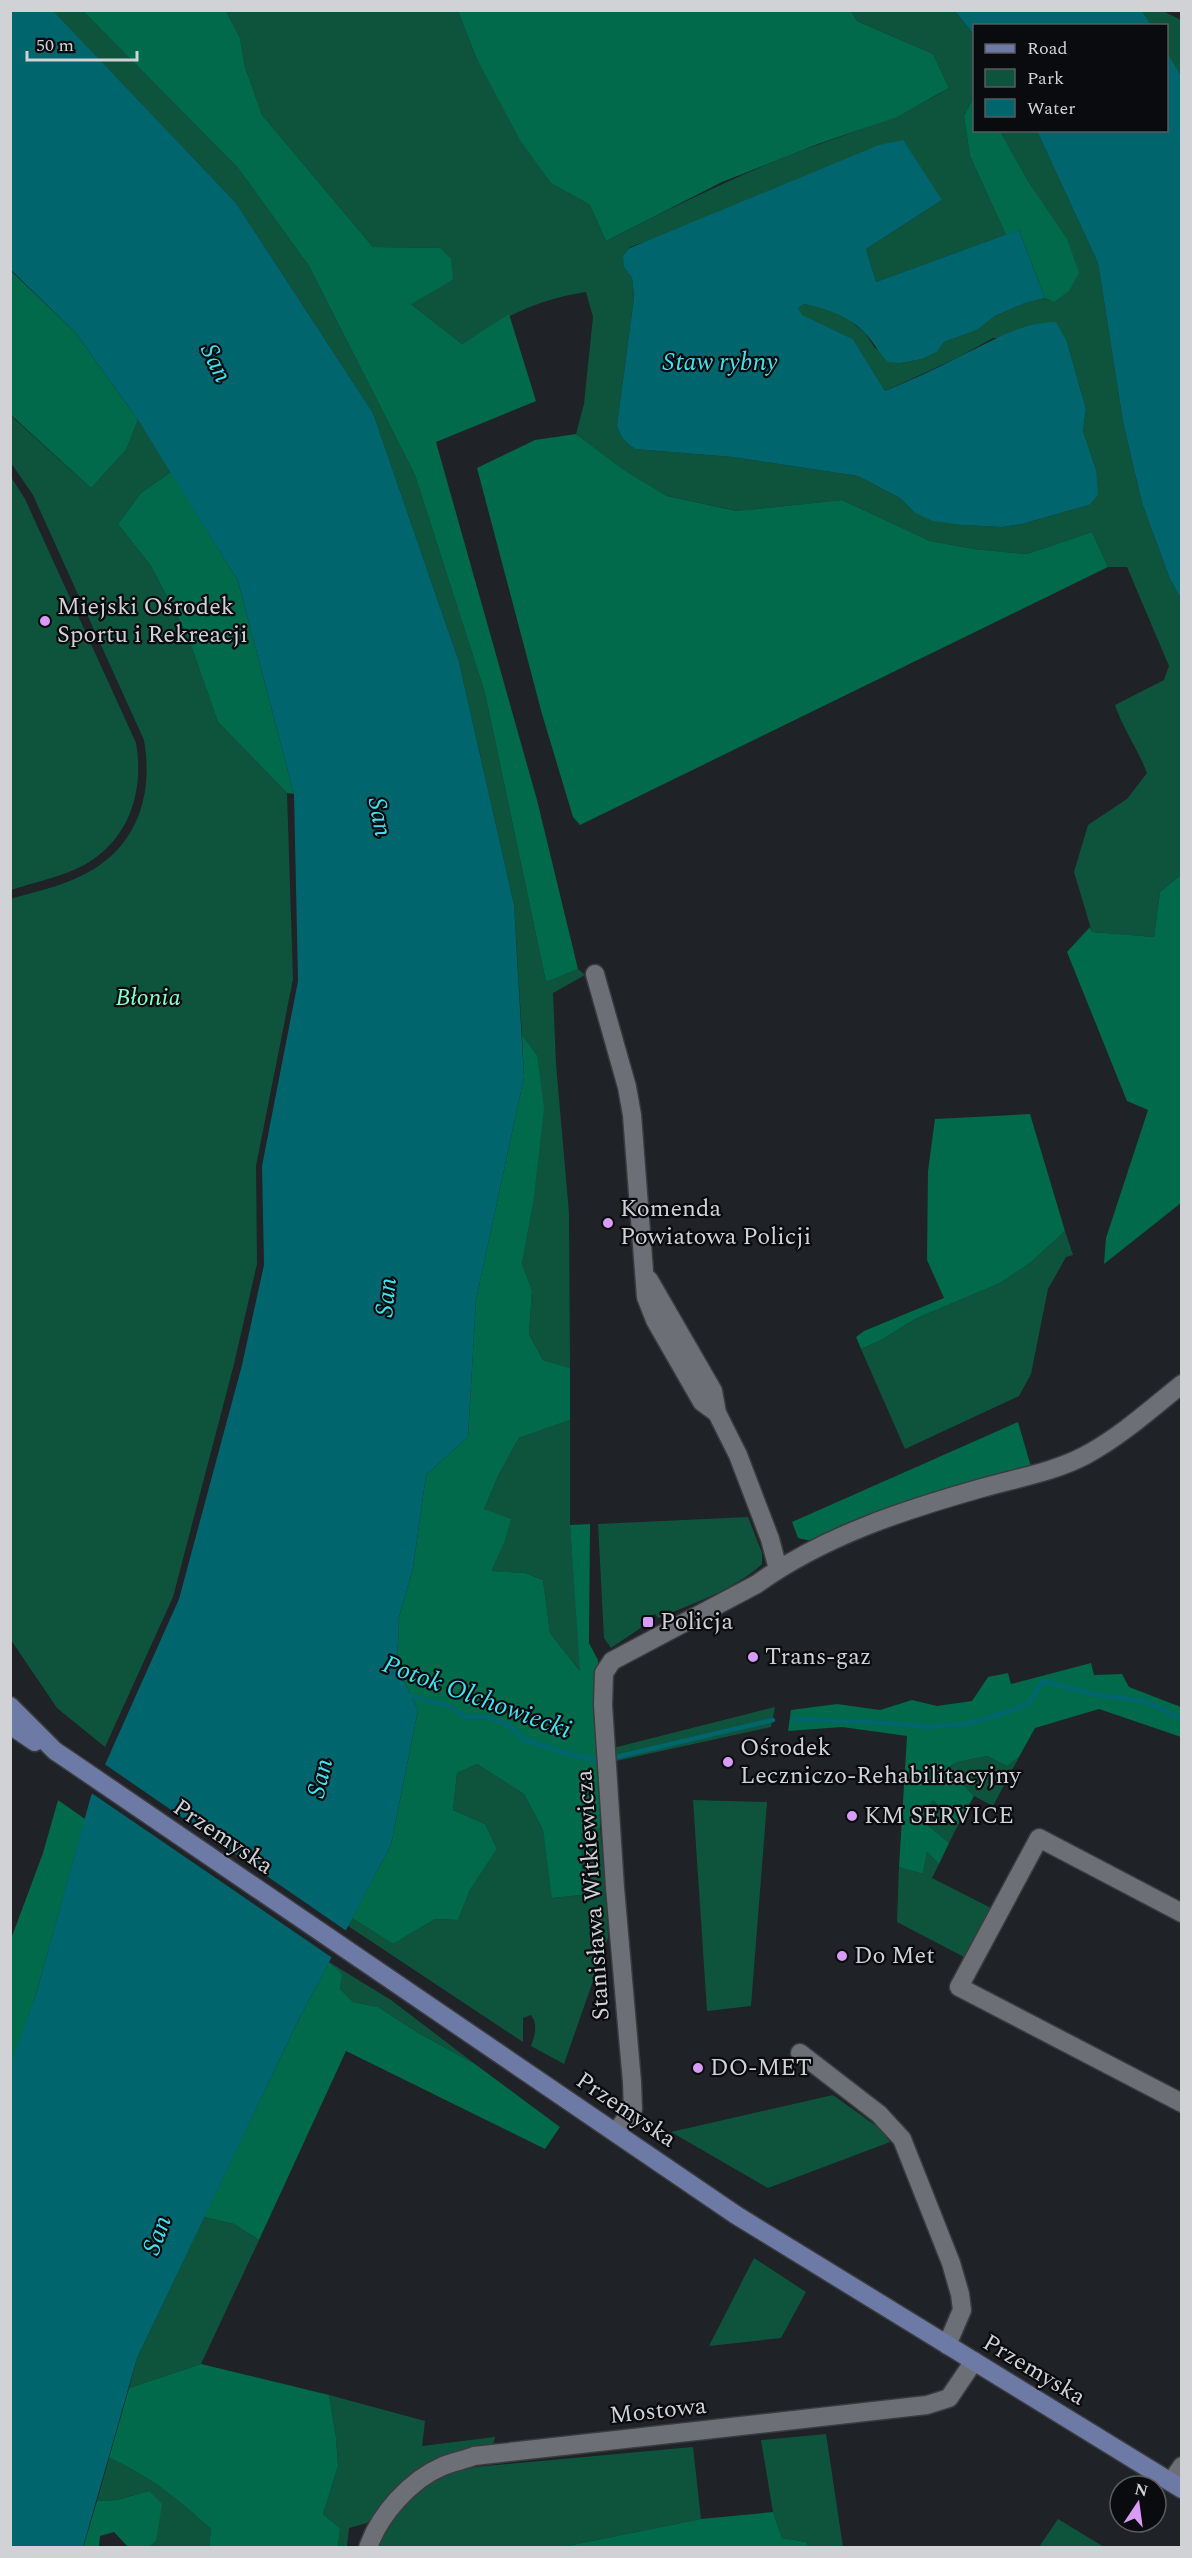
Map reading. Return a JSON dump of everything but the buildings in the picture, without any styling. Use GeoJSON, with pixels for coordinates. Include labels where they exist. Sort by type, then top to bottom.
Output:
{"type":"FeatureCollection","features":[{"type":"Feature","properties":{"kind":"main road","name":"Przemyska"},"geometry":{"type":"LineString","coordinates":[[10,1706],[61,1755]]}},
{"type":"Feature","properties":{"kind":"main road","name":"Przemyska"},"geometry":{"type":"LineString","coordinates":[[10,1725],[31,1740],[61,1755],[736,2215],[1176,2486]]}},
{"type":"Feature","properties":{"kind":"street"},"geometry":{"type":"LineString","coordinates":[[595,974],[627,1087],[632,1115],[644,1271],[713,1391],[717,1413],[738,1455],[770,1539],[778,1569]]}},
{"type":"Feature","properties":{"kind":"street","name":"Stanisława Witkiewicza"},"geometry":{"type":"LineString","coordinates":[[616,2132],[633,2109],[603,1706],[604,1673],[612,1661],[757,1584],[778,1569],[850,1533],[890,1516],[1046,1472],[1086,1455],[1137,1421],[1182,1384]]}},
{"type":"Feature","properties":{"kind":"street"},"geometry":{"type":"LineString","coordinates":[[1182,1913],[1039,1838],[959,1987],[1182,2103]]}},
{"type":"Feature","properties":{"kind":"street"},"geometry":{"type":"LineString","coordinates":[[800,2053],[879,2115],[902,2139],[951,2262],[960,2294],[962,2310],[947,2345]]}},
{"type":"Feature","properties":{"kind":"street","name":"Mostowa"},"geometry":{"type":"LineString","coordinates":[[368,2547],[378,2524],[410,2488],[440,2467],[474,2456],[927,2405],[949,2397],[974,2361]]}},
{"type":"Feature","properties":{"kind":"street"},"geometry":{"type":"LineString","coordinates":[[1176,2486],[1182,2466]]}},
{"type":"Feature","properties":{"kind":"green space"},"geometry":{"type":"Polygon","coordinates":[[[52,11],[83,11],[238,168],[309,266],[415,475],[485,693],[546,982],[578,969],[585,975],[553,993],[556,1064],[569,1213],[570,1368],[543,1360],[529,1334],[532,1290],[522,1264],[533,1204],[537,1055],[522,1035],[514,905],[459,662],[373,413],[236,203],[52,11]]]}},
{"type":"Feature","properties":{"kind":"green space"},"geometry":{"type":"Polygon","coordinates":[[[83,11],[226,11],[240,38],[245,67],[262,115],[373,247],[440,248],[451,259],[453,280],[411,304],[462,344],[509,314],[536,401],[436,442],[537,800],[578,969],[546,982],[485,693],[415,475],[309,266],[238,168],[83,11]]]}},
{"type":"Feature","properties":{"kind":"green space"},"geometry":{"type":"Polygon","coordinates":[[[226,11],[458,11],[476,57],[551,183],[590,205],[606,241],[739,176],[889,118],[949,88],[933,54],[857,21],[851,11],[955,11],[973,34],[973,99],[964,116],[970,156],[1006,235],[876,282],[866,249],[942,200],[641,243],[630,247],[624,267],[632,278],[634,297],[617,425],[623,439],[635,449],[732,457],[858,476],[900,498],[915,513],[962,525],[1002,527],[1022,524],[1089,505],[1096,470],[1083,431],[1086,409],[1067,342],[993,338],[957,358],[885,391],[853,339],[801,315],[798,308],[804,304],[826,308],[849,320],[865,333],[875,348],[901,363],[922,359],[937,352],[944,342],[977,330],[995,316],[1025,303],[1045,298],[1054,302],[1031,186],[1001,132],[1037,132],[1098,263],[1123,422],[1142,503],[1170,579],[1181,599],[1181,875],[1160,892],[1154,937],[1092,932],[1074,872],[1088,825],[1127,799],[1147,773],[1115,705],[1164,680],[1169,666],[1127,567],[1108,567],[1092,532],[1027,554],[974,549],[930,541],[842,500],[738,511],[667,496],[624,470],[576,434],[584,404],[593,317],[586,292],[535,305],[462,344],[410,303],[453,280],[440,248],[373,247],[262,115],[245,67],[240,38],[226,11]]]}},
{"type":"Feature","properties":{"kind":"green space"},"geometry":{"type":"Polygon","coordinates":[[[458,11],[851,11],[857,21],[933,54],[949,88],[897,117],[818,144],[722,182],[606,241],[590,205],[551,183],[520,140],[476,57],[458,11]]]}},
{"type":"Feature","properties":{"kind":"green space"},"geometry":{"type":"Polygon","coordinates":[[[1142,11],[1163,11],[1181,20],[1181,78],[1168,54],[1168,24],[1150,24],[1142,11]]]}},
{"type":"Feature","properties":{"kind":"green space"},"geometry":{"type":"Polygon","coordinates":[[[973,99],[973,132],[1001,132],[1031,186],[1067,239],[1079,273],[1069,291],[1054,302],[1045,298],[1019,230],[1006,235],[970,156],[964,116],[973,99]]]}},
{"type":"Feature","properties":{"kind":"green space"},"geometry":{"type":"Polygon","coordinates":[[[10,270],[75,332],[138,420],[126,450],[91,488],[11,415],[10,270]]]}},
{"type":"Feature","properties":{"kind":"green space","name":"Błonia"},"geometry":{"type":"Polygon","coordinates":[[[10,415],[91,488],[126,450],[138,420],[171,472],[141,493],[118,524],[151,566],[188,637],[218,722],[287,793],[293,979],[256,1166],[257,1264],[234,1364],[173,1597],[105,1747],[57,1708],[11,1640],[10,899],[73,880],[100,865],[115,852],[128,837],[137,820],[146,782],[146,761],[144,740],[33,495],[11,463],[10,415]]]}},
{"type":"Feature","properties":{"kind":"green space"},"geometry":{"type":"Polygon","coordinates":[[[576,434],[624,470],[667,496],[737,511],[842,500],[930,541],[974,549],[1027,554],[1092,532],[1108,567],[580,825],[573,817],[542,714],[477,468],[535,440],[576,434]]]}},
{"type":"Feature","properties":{"kind":"green space"},"geometry":{"type":"Polygon","coordinates":[[[171,472],[238,581],[294,794],[287,793],[218,722],[188,637],[151,566],[118,524],[141,493],[171,472]]]}},
{"type":"Feature","properties":{"kind":"green space","name":"Miejski Ośrodek Sportu i Rekreacji"},"geometry":{"type":"Polygon","coordinates":[[[11,477],[25,499],[136,743],[138,781],[128,816],[120,832],[108,847],[94,859],[76,869],[11,890],[11,477]]]}},
{"type":"Feature","properties":{"kind":"green space"},"geometry":{"type":"Polygon","coordinates":[[[1181,875],[1181,1203],[1104,1264],[1106,1238],[1148,1110],[1127,1101],[1067,952],[1090,927],[1092,932],[1154,937],[1160,892],[1181,875]]]}},
{"type":"Feature","properties":{"kind":"green space"},"geometry":{"type":"Polygon","coordinates":[[[522,1035],[537,1055],[544,1109],[533,1204],[522,1264],[532,1290],[529,1334],[543,1360],[570,1368],[570,1420],[519,1438],[499,1474],[484,1509],[511,1519],[504,1543],[491,1571],[525,1573],[543,1580],[550,1633],[580,1671],[570,1525],[590,1524],[589,1643],[598,1660],[600,1828],[581,1833],[582,1895],[552,1898],[543,1830],[524,1794],[477,1764],[457,1773],[453,1810],[485,1824],[497,1849],[470,1890],[458,1920],[435,1919],[393,1944],[352,1918],[391,1845],[418,1710],[397,1666],[399,1617],[413,1568],[426,1475],[468,1437],[476,1300],[524,1077],[522,1035]]]}},
{"type":"Feature","properties":{"kind":"green space"},"geometry":{"type":"Polygon","coordinates":[[[1030,1114],[1065,1231],[1030,1263],[1000,1283],[915,1319],[883,1339],[861,1349],[856,1337],[864,1331],[944,1298],[927,1260],[928,1171],[935,1119],[1030,1114]]]}},
{"type":"Feature","properties":{"kind":"green space"},"geometry":{"type":"Polygon","coordinates":[[[1065,1231],[1073,1255],[1066,1257],[1048,1289],[1031,1374],[1019,1396],[905,1449],[861,1349],[883,1339],[915,1319],[1000,1283],[1030,1263],[1065,1231]]]}},
{"type":"Feature","properties":{"kind":"green space"},"geometry":{"type":"Polygon","coordinates":[[[570,1420],[570,1525],[581,1672],[550,1633],[543,1580],[525,1573],[490,1571],[504,1543],[484,1509],[499,1474],[519,1438],[570,1420]]]}},
{"type":"Feature","properties":{"kind":"green space"},"geometry":{"type":"Polygon","coordinates":[[[1018,1422],[1032,1470],[960,1484],[811,1541],[798,1538],[792,1522],[1018,1422]]]}},
{"type":"Feature","properties":{"kind":"green space"},"geometry":{"type":"Polygon","coordinates":[[[748,1517],[762,1553],[762,1564],[738,1582],[712,1596],[658,1618],[655,1614],[640,1622],[642,1627],[611,1648],[604,1638],[598,1524],[748,1517]]]}},
{"type":"Feature","properties":{"kind":"green space"},"geometry":{"type":"Polygon","coordinates":[[[1091,1663],[1094,1675],[1122,1674],[1129,1687],[1181,1707],[1181,1737],[1099,1709],[1035,1728],[1019,1757],[1007,1766],[987,1756],[958,1762],[947,1768],[974,1796],[958,1825],[933,1800],[922,1820],[949,1843],[939,1864],[927,1852],[923,1874],[899,1867],[907,1736],[842,1727],[788,1731],[791,1710],[837,1704],[880,1710],[912,1700],[937,1706],[972,1701],[988,1677],[1008,1673],[1011,1684],[1091,1663]]]}},
{"type":"Feature","properties":{"kind":"green space"},"geometry":{"type":"Polygon","coordinates":[[[775,1707],[771,1727],[616,1761],[613,1748],[775,1707]]]}},
{"type":"Feature","properties":{"kind":"green space"},"geometry":{"type":"Polygon","coordinates":[[[987,1756],[1007,1766],[1019,1757],[993,1806],[974,1796],[947,1768],[958,1762],[987,1756]]]}},
{"type":"Feature","properties":{"kind":"green space"},"geometry":{"type":"Polygon","coordinates":[[[477,1764],[524,1794],[543,1830],[553,1898],[582,1895],[580,1833],[600,1828],[607,1895],[608,1938],[564,2064],[531,2046],[535,2026],[531,2015],[523,2018],[523,2042],[348,1926],[352,1918],[393,1944],[435,1919],[458,1920],[470,1890],[497,1849],[485,1824],[453,1810],[457,1773],[477,1764]]]}},
{"type":"Feature","properties":{"kind":"green space"},"geometry":{"type":"Polygon","coordinates":[[[58,1800],[85,1819],[36,1994],[11,2066],[11,1939],[43,1853],[58,1800]]]}},
{"type":"Feature","properties":{"kind":"green space"},"geometry":{"type":"Polygon","coordinates":[[[693,1800],[767,1802],[751,2006],[707,2011],[693,1800]]]}},
{"type":"Feature","properties":{"kind":"green space"},"geometry":{"type":"Polygon","coordinates":[[[933,1800],[958,1825],[949,1843],[922,1820],[933,1800]]]}},
{"type":"Feature","properties":{"kind":"green space"},"geometry":{"type":"Polygon","coordinates":[[[927,1852],[939,1864],[932,1878],[991,1908],[964,1957],[897,1922],[899,1867],[923,1874],[927,1852]]]}},
{"type":"Feature","properties":{"kind":"green space"},"geometry":{"type":"Polygon","coordinates":[[[329,1962],[391,2000],[475,2064],[420,2034],[378,2007],[353,2002],[340,1989],[341,1974],[329,1962]]]}},
{"type":"Feature","properties":{"kind":"green space"},"geometry":{"type":"Polygon","coordinates":[[[329,1962],[342,1974],[340,1989],[353,2002],[378,2007],[420,2034],[475,2064],[560,2127],[545,2149],[346,2051],[259,2240],[234,2224],[204,2217],[298,2021],[329,1962]]]}},
{"type":"Feature","properties":{"kind":"green space"},"geometry":{"type":"Polygon","coordinates":[[[833,2095],[879,2128],[890,2142],[768,2188],[671,2132],[833,2095]]]}},
{"type":"Feature","properties":{"kind":"green space"},"geometry":{"type":"Polygon","coordinates":[[[204,2217],[234,2224],[259,2240],[201,2364],[129,2388],[137,2358],[204,2217]]]}},
{"type":"Feature","properties":{"kind":"green space"},"geometry":{"type":"Polygon","coordinates":[[[754,2258],[806,2292],[781,2338],[709,2346],[754,2258]]]}},
{"type":"Feature","properties":{"kind":"green space"},"geometry":{"type":"Polygon","coordinates":[[[201,2364],[329,2395],[338,2466],[323,2514],[340,2528],[338,2547],[209,2547],[211,2529],[163,2489],[109,2458],[129,2388],[201,2364]]]}},
{"type":"Feature","properties":{"kind":"green space"},"geometry":{"type":"Polygon","coordinates":[[[329,2395],[425,2421],[422,2446],[495,2437],[493,2444],[434,2460],[398,2488],[367,2523],[349,2528],[347,2547],[338,2547],[340,2528],[323,2514],[338,2466],[329,2395]]]}},
{"type":"Feature","properties":{"kind":"green space"},"geometry":{"type":"Polygon","coordinates":[[[826,2434],[843,2547],[809,2547],[806,2542],[782,2538],[773,2512],[761,2440],[826,2434]]]}},
{"type":"Feature","properties":{"kind":"green space"},"geometry":{"type":"Polygon","coordinates":[[[693,2447],[701,2519],[562,2547],[377,2548],[384,2526],[424,2484],[464,2468],[693,2447]]]}},
{"type":"Feature","properties":{"kind":"green space"},"geometry":{"type":"Polygon","coordinates":[[[109,2458],[163,2489],[211,2529],[209,2547],[149,2547],[156,2541],[149,2491],[117,2500],[97,2501],[109,2458]]]}},
{"type":"Feature","properties":{"kind":"green space"},"geometry":{"type":"Polygon","coordinates":[[[149,2491],[162,2504],[156,2541],[149,2547],[128,2547],[114,2532],[100,2536],[99,2547],[83,2548],[97,2501],[117,2500],[149,2491]]]}},
{"type":"Feature","properties":{"kind":"green space"},"geometry":{"type":"Polygon","coordinates":[[[773,2512],[782,2538],[806,2542],[809,2547],[562,2547],[701,2519],[773,2512]]]}},
{"type":"Feature","properties":{"kind":"green space"},"geometry":{"type":"Polygon","coordinates":[[[1058,2519],[1104,2547],[1039,2547],[1058,2519]]]}},
{"type":"Feature","properties":{"kind":"water","name":"San"},"geometry":{"type":"Polygon","coordinates":[[[52,10],[236,203],[373,413],[459,662],[514,905],[524,1077],[476,1300],[468,1437],[426,1475],[413,1568],[399,1617],[397,1666],[418,1710],[391,1845],[298,2021],[137,2358],[83,2547],[11,2547],[10,2066],[36,1994],[91,1796],[179,1599],[242,1365],[264,1265],[262,1166],[298,981],[294,794],[238,581],[138,420],[75,332],[11,270],[11,11],[52,10]]]}},
{"type":"Feature","properties":{"kind":"water"},"geometry":{"type":"Polygon","coordinates":[[[955,11],[1142,11],[1150,24],[973,24],[973,34],[955,11]]]}},
{"type":"Feature","properties":{"kind":"water"},"geometry":{"type":"Polygon","coordinates":[[[1168,54],[1182,78],[1181,599],[1170,579],[1142,503],[1123,422],[1098,263],[1037,132],[1168,132],[1168,54]]]}},
{"type":"Feature","properties":{"kind":"water","name":"Staw rybny"},"geometry":{"type":"Polygon","coordinates":[[[903,140],[942,200],[866,249],[876,282],[1019,230],[1045,298],[1025,303],[995,316],[977,330],[944,342],[937,352],[922,359],[901,363],[888,362],[864,332],[844,317],[804,304],[798,308],[802,315],[853,339],[885,391],[1017,329],[1056,322],[1067,342],[1086,409],[1083,431],[1096,470],[1098,495],[1089,505],[1022,524],[1002,527],[933,521],[915,513],[900,498],[858,476],[732,457],[635,449],[620,433],[617,425],[634,297],[632,278],[624,267],[623,256],[630,248],[879,145],[903,140]]]}},
{"type":"Feature","properties":{"kind":"pier"},"geometry":{"type":"Polygon","coordinates":[[[103,1763],[348,1932],[334,1959],[90,1792],[103,1763]]]}},
{"type":"Feature","properties":{"kind":"waterway","name":"Potok Olchowiecki"},"geometry":{"type":"LineString","coordinates":[[793,1719],[929,1727],[966,1724],[1011,1711],[1029,1703],[1043,1681],[1097,1695],[1145,1701],[1182,1719]]}},
{"type":"Feature","properties":{"kind":"waterway","name":"Potok Olchowiecki"},"geometry":{"type":"LineString","coordinates":[[407,1694],[429,1702],[447,1705],[465,1717],[488,1717],[510,1726],[523,1739],[568,1754],[596,1760]]}},
{"type":"Feature","properties":{"kind":"waterway","name":"Potok Olchowiecki"},"geometry":{"type":"LineString","coordinates":[[612,1758],[773,1720]]}},
{"type":"Feature","properties":{"kind":"place","name":"Miejski Ośrodek Sportu i Rekreacji"},"geometry":{"type":"Point","coordinates":[45,621]}},
{"type":"Feature","properties":{"kind":"place","name":"Komenda Powiatowa Policji"},"geometry":{"type":"Point","coordinates":[608,1223]}},
{"type":"Feature","properties":{"kind":"place","name":"Policja"},"geometry":{"type":"Point","coordinates":[648,1622]}},
{"type":"Feature","properties":{"kind":"place","name":"Trans-gaz"},"geometry":{"type":"Point","coordinates":[753,1657]}},
{"type":"Feature","properties":{"kind":"place","name":"Ośrodek Leczniczo-Rehabilitacyjny"},"geometry":{"type":"Point","coordinates":[728,1762]}},
{"type":"Feature","properties":{"kind":"place","name":"KM SERVICE"},"geometry":{"type":"Point","coordinates":[852,1816]}},
{"type":"Feature","properties":{"kind":"place","name":"Do Met"},"geometry":{"type":"Point","coordinates":[842,1956]}},
{"type":"Feature","properties":{"kind":"place","name":"DO-MET"},"geometry":{"type":"Point","coordinates":[698,2068]}}]}
